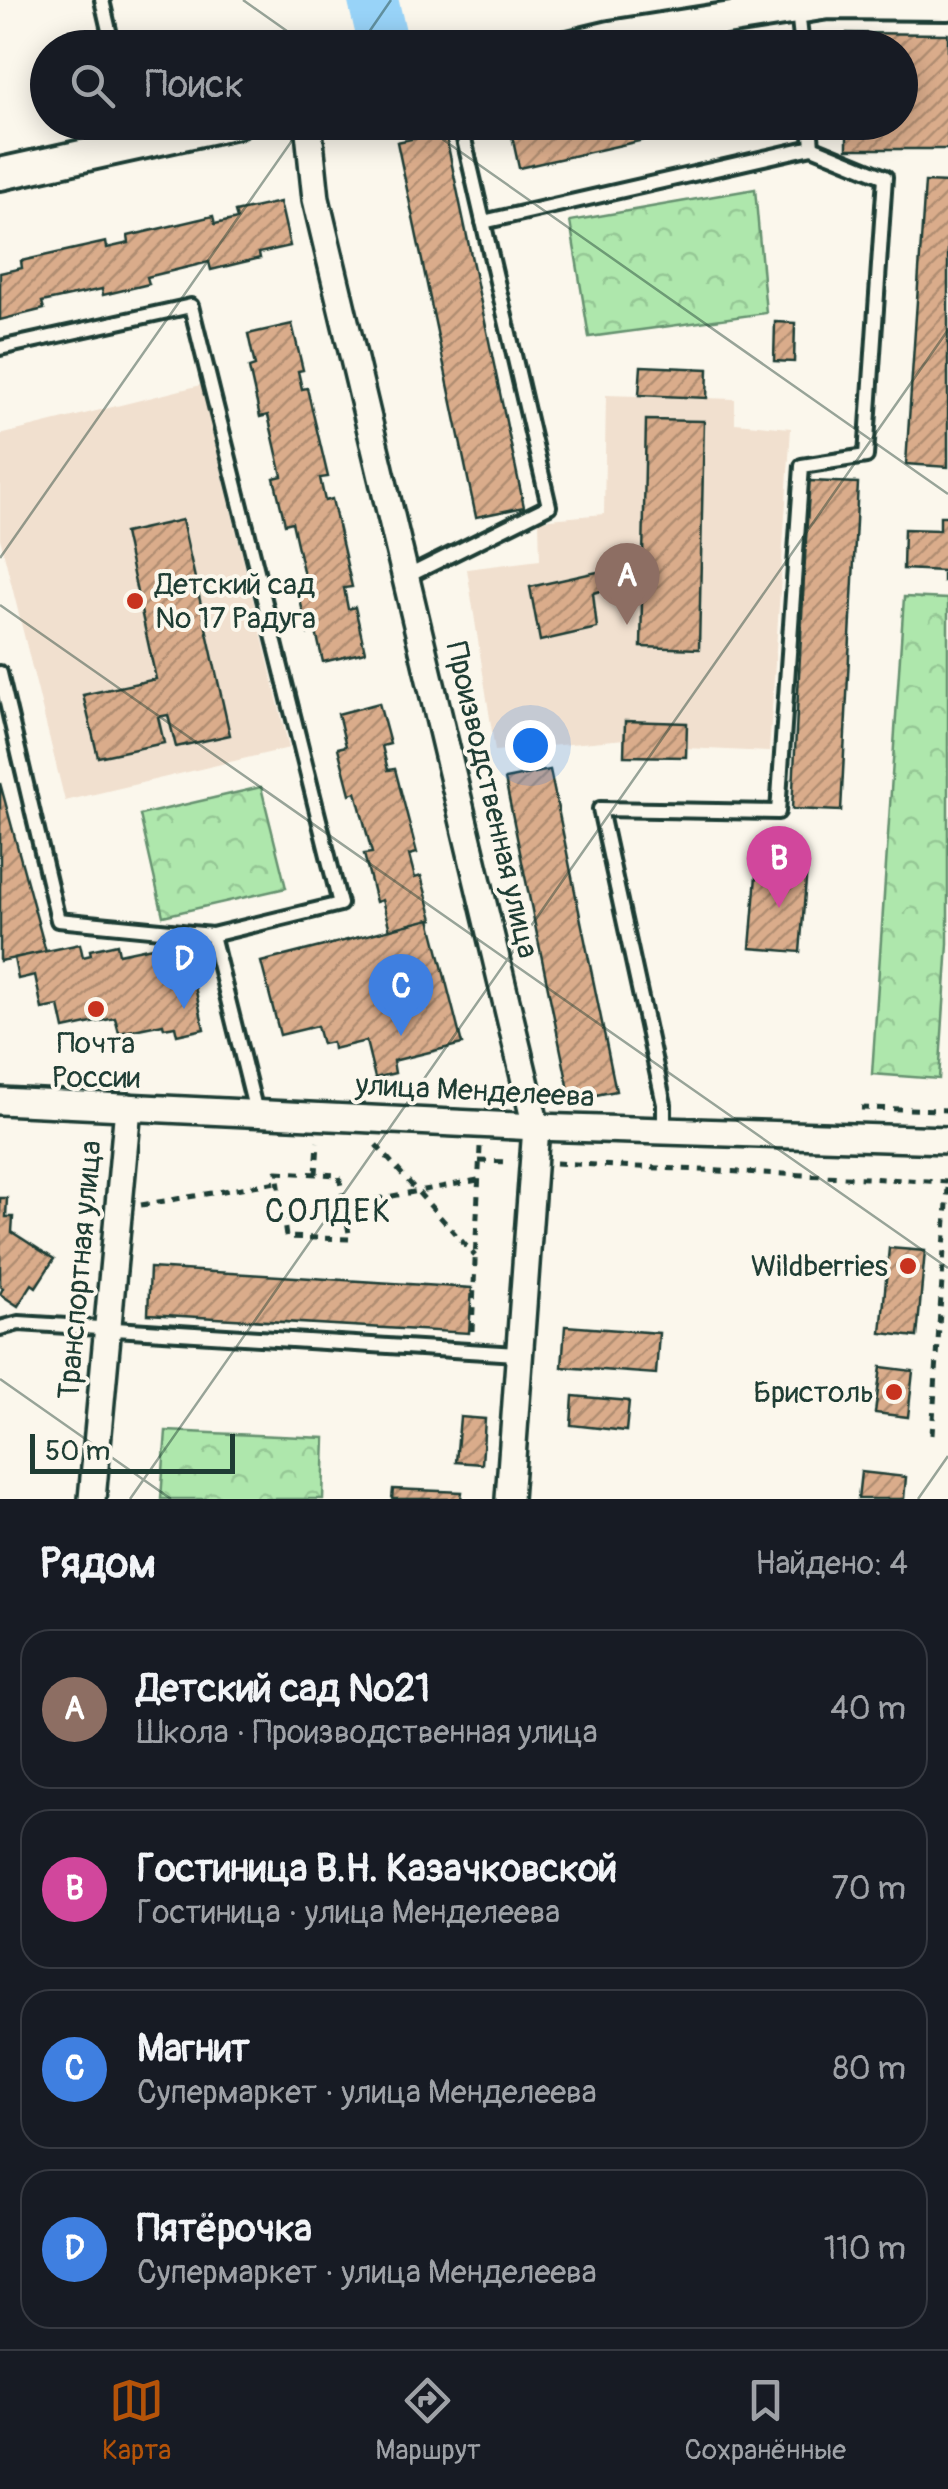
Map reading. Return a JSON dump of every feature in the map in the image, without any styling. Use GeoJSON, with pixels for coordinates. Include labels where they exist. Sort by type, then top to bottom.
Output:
{"type":"FeatureCollection","features":[{"type":"Feature","properties":{"kind":"street"},"geometry":{"type":"LineString","coordinates":[[650,30],[828,3],[948,4]]}},
{"type":"Feature","properties":{"kind":"street"},"geometry":{"type":"LineString","coordinates":[[0,174],[107,140]]}},
{"type":"Feature","properties":{"kind":"street","name":"Производственная улица"},"geometry":{"type":"LineString","coordinates":[[310,140],[316,199],[536,1128],[509,1499]]}},
{"type":"Feature","properties":{"kind":"street","name":"улица Менделеева"},"geometry":{"type":"LineString","coordinates":[[1,1098],[536,1128],[948,1140]]}},
{"type":"Feature","properties":{"kind":"street","name":"Транспортная улица"},"geometry":{"type":"LineString","coordinates":[[92,1499],[128,1107]]}},
{"type":"Feature","properties":{"kind":"lane"},"geometry":{"type":"LineString","coordinates":[[102,0],[108,30]]}},
{"type":"Feature","properties":{"kind":"lane"},"geometry":{"type":"LineString","coordinates":[[798,8],[800,30]]}},
{"type":"Feature","properties":{"kind":"lane"},"geometry":{"type":"LineString","coordinates":[[406,577],[549,506],[464,140]]}},
{"type":"Feature","properties":{"kind":"lane"},"geometry":{"type":"LineString","coordinates":[[811,140],[812,147]]}},
{"type":"Feature","properties":{"kind":"lane"},"geometry":{"type":"LineString","coordinates":[[483,222],[812,147],[885,177],[866,456],[802,466],[778,812],[600,809],[664,1104],[664,1131]]}},
{"type":"Feature","properties":{"kind":"lane"},"geometry":{"type":"LineString","coordinates":[[0,348],[192,306],[340,904],[212,935],[58,920],[0,673]]}},
{"type":"Feature","properties":{"kind":"lane"},"geometry":{"type":"LineString","coordinates":[[212,935],[256,1112]]}},
{"type":"Feature","properties":{"kind":"lane"},"geometry":{"type":"LineString","coordinates":[[0,1328],[20,1323],[517,1354]]}},
{"type":"Feature","properties":{"kind":"path"},"geometry":{"type":"LineString","coordinates":[[350,1117],[475,1256]]}},
{"type":"Feature","properties":{"kind":"path"},"geometry":{"type":"LineString","coordinates":[[471,1351],[482,1124]]}},
{"type":"Feature","properties":{"kind":"path"},"geometry":{"type":"LineString","coordinates":[[479,1161],[948,1185],[932,1435]]}},
{"type":"Feature","properties":{"kind":"path"},"geometry":{"type":"LineString","coordinates":[[277,1172],[339,1175],[344,1205],[350,1239],[286,1238],[277,1172]]}},
{"type":"Feature","properties":{"kind":"path"},"geometry":{"type":"LineString","coordinates":[[344,1205],[478,1180]]}},
{"type":"Feature","properties":{"kind":"path"},"geometry":{"type":"LineString","coordinates":[[119,1209],[277,1182]]}},
{"type":"Feature","properties":{"kind":"shaded area","name":"Детский сад № 17 Радуга"},"geometry":{"type":"Polygon","coordinates":[[[201,385],[289,748],[65,801],[0,538],[0,435],[201,385]]]}},
{"type":"Feature","properties":{"kind":"shaded area"},"geometry":{"type":"Polygon","coordinates":[[[606,395],[735,399],[735,423],[791,428],[769,752],[686,748],[686,723],[626,721],[625,739],[495,751],[467,569],[540,560],[539,520],[604,514],[606,395]]]}},
{"type":"Feature","properties":{"kind":"green space"},"geometry":{"type":"Polygon","coordinates":[[[755,189],[766,313],[589,337],[570,221],[755,189]]]}},
{"type":"Feature","properties":{"kind":"green space"},"geometry":{"type":"Polygon","coordinates":[[[904,597],[948,599],[948,944],[939,1079],[872,1074],[904,597]]]}},
{"type":"Feature","properties":{"kind":"green space"},"geometry":{"type":"Polygon","coordinates":[[[261,787],[286,888],[163,916],[140,815],[261,787]]]}},
{"type":"Feature","properties":{"kind":"green space"},"geometry":{"type":"Polygon","coordinates":[[[166,1431],[325,1438],[323,1499],[161,1499],[166,1431]]]}},
{"type":"Feature","properties":{"kind":"building"},"geometry":{"type":"Polygon","coordinates":[[[918,34],[948,34],[948,149],[847,149],[847,140],[918,140],[918,34]]]}},
{"type":"Feature","properties":{"kind":"building"},"geometry":{"type":"Polygon","coordinates":[[[447,140],[524,507],[476,517],[397,142],[447,140]]]}},
{"type":"Feature","properties":{"kind":"building"},"geometry":{"type":"Polygon","coordinates":[[[513,140],[644,140],[519,168],[513,140]]]}},
{"type":"Feature","properties":{"kind":"building"},"geometry":{"type":"Polygon","coordinates":[[[925,182],[948,183],[948,467],[906,464],[925,182]]]}},
{"type":"Feature","properties":{"kind":"building"},"geometry":{"type":"Polygon","coordinates":[[[280,202],[290,246],[211,270],[209,262],[147,277],[149,284],[103,295],[102,289],[42,302],[44,309],[0,320],[0,273],[22,268],[21,261],[106,242],[107,248],[129,243],[128,236],[213,216],[215,224],[237,219],[235,212],[280,202]]]}},
{"type":"Feature","properties":{"kind":"building"},"geometry":{"type":"Polygon","coordinates":[[[775,322],[795,323],[794,362],[774,361],[775,322]]]}},
{"type":"Feature","properties":{"kind":"building"},"geometry":{"type":"Polygon","coordinates":[[[292,324],[303,370],[298,371],[302,389],[307,388],[328,477],[320,478],[325,501],[332,499],[352,587],[344,588],[348,609],[355,607],[365,652],[323,662],[316,632],[308,634],[296,582],[305,580],[292,522],[285,524],[274,478],[282,476],[268,415],[260,417],[249,368],[255,366],[248,334],[292,324]]]}},
{"type":"Feature","properties":{"kind":"building"},"geometry":{"type":"Polygon","coordinates":[[[641,366],[708,369],[707,398],[639,395],[641,366]]]}},
{"type":"Feature","properties":{"kind":"building"},"geometry":{"type":"Polygon","coordinates":[[[646,420],[704,421],[699,649],[641,647],[646,420]]]}},
{"type":"Feature","properties":{"kind":"building"},"geometry":{"type":"Polygon","coordinates":[[[809,481],[858,483],[841,811],[792,809],[809,481]]]}},
{"type":"Feature","properties":{"kind":"building"},"geometry":{"type":"Polygon","coordinates":[[[940,516],[948,516],[948,581],[943,581],[943,571],[903,569],[904,529],[940,530],[940,516]]]}},
{"type":"Feature","properties":{"kind":"building"},"geometry":{"type":"Polygon","coordinates":[[[182,520],[230,735],[176,747],[168,715],[158,717],[164,743],[98,757],[83,695],[156,679],[124,533],[182,520]]]}},
{"type":"Feature","properties":{"kind":"building"},"geometry":{"type":"Polygon","coordinates":[[[642,562],[642,580],[593,593],[597,628],[540,641],[530,587],[642,562]]]}},
{"type":"Feature","properties":{"kind":"building"},"geometry":{"type":"Polygon","coordinates":[[[379,703],[390,744],[382,746],[388,770],[395,769],[417,853],[409,855],[415,878],[421,876],[433,919],[390,930],[382,900],[376,902],[364,854],[372,853],[356,792],[350,794],[338,748],[346,746],[338,714],[379,703]]]}},
{"type":"Feature","properties":{"kind":"building"},"geometry":{"type":"Polygon","coordinates":[[[625,721],[687,723],[686,757],[624,756],[625,721]]]}},
{"type":"Feature","properties":{"kind":"building"},"geometry":{"type":"Polygon","coordinates":[[[550,770],[616,1091],[571,1100],[505,779],[550,770]]]}},
{"type":"Feature","properties":{"kind":"building"},"geometry":{"type":"Polygon","coordinates":[[[0,783],[46,952],[0,961],[0,783]]]}},
{"type":"Feature","properties":{"kind":"building"},"geometry":{"type":"Polygon","coordinates":[[[757,864],[807,868],[800,952],[750,948],[757,864]]]}},
{"type":"Feature","properties":{"kind":"building"},"geometry":{"type":"Polygon","coordinates":[[[430,919],[462,1044],[393,1061],[395,1073],[375,1078],[366,1041],[333,1049],[332,1042],[322,1044],[317,1026],[280,1035],[261,962],[430,919]]]}},
{"type":"Feature","properties":{"kind":"building"},"geometry":{"type":"Polygon","coordinates":[[[185,940],[204,1029],[177,1035],[175,1026],[164,1028],[163,1024],[119,1033],[115,1018],[64,1029],[59,1006],[42,1009],[35,975],[18,979],[14,958],[80,944],[83,957],[91,955],[90,950],[117,944],[119,954],[185,940]]]}},
{"type":"Feature","properties":{"kind":"building"},"geometry":{"type":"Polygon","coordinates":[[[0,1198],[7,1198],[6,1217],[13,1217],[12,1232],[54,1259],[18,1306],[0,1294],[0,1198]]]}},
{"type":"Feature","properties":{"kind":"building"},"geometry":{"type":"Polygon","coordinates":[[[889,1248],[925,1251],[917,1337],[881,1333],[889,1248]]]}},
{"type":"Feature","properties":{"kind":"building"},"geometry":{"type":"Polygon","coordinates":[[[150,1268],[472,1288],[469,1333],[148,1314],[150,1268]]]}},
{"type":"Feature","properties":{"kind":"building"},"geometry":{"type":"Polygon","coordinates":[[[565,1326],[659,1333],[656,1374],[562,1367],[565,1326]]]}},
{"type":"Feature","properties":{"kind":"building","name":"Бристоль"},"geometry":{"type":"Polygon","coordinates":[[[881,1367],[913,1371],[908,1417],[875,1413],[881,1367]]]}},
{"type":"Feature","properties":{"kind":"building"},"geometry":{"type":"Polygon","coordinates":[[[573,1396],[629,1401],[626,1431],[571,1425],[573,1396]]]}},
{"type":"Feature","properties":{"kind":"building"},"geometry":{"type":"Polygon","coordinates":[[[460,1417],[485,1419],[482,1464],[456,1462],[460,1417]]]}},
{"type":"Feature","properties":{"kind":"building"},"geometry":{"type":"Polygon","coordinates":[[[861,1472],[906,1477],[904,1499],[858,1499],[861,1472]]]}},
{"type":"Feature","properties":{"kind":"building"},"geometry":{"type":"Polygon","coordinates":[[[393,1489],[462,1492],[461,1499],[392,1499],[393,1489]]]}},
{"type":"Feature","properties":{"kind":"waterway"},"geometry":{"type":"LineString","coordinates":[[373,0],[380,30]]}},
{"type":"Feature","properties":{"kind":"place","name":"Детский сад № 17 Радуга"},"geometry":{"type":"Point","coordinates":[135,601]}},
{"type":"Feature","properties":{"kind":"place","name":"Детский сад №21"},"geometry":{"type":"Point","coordinates":[627,625]}},
{"type":"Feature","properties":{"kind":"place","name":"Гостиница В.Н. Казачковской"},"geometry":{"type":"Point","coordinates":[779,908]}},
{"type":"Feature","properties":{"kind":"place","name":"Почта России"},"geometry":{"type":"Point","coordinates":[96,1009]}},
{"type":"Feature","properties":{"kind":"place","name":"Пятёрочка"},"geometry":{"type":"Point","coordinates":[184,1009]}},
{"type":"Feature","properties":{"kind":"place","name":"Магнит"},"geometry":{"type":"Point","coordinates":[401,1036]}},
{"type":"Feature","properties":{"kind":"place","name":"Wildberries"},"geometry":{"type":"Point","coordinates":[908,1266]}},
{"type":"Feature","properties":{"kind":"place","name":"Бристоль"},"geometry":{"type":"Point","coordinates":[894,1392]}},
{"type":"Feature","properties":{"kind":"district","name":"СОЛДЕК"},"geometry":{"type":"Point","coordinates":[329,1212]}}]}
